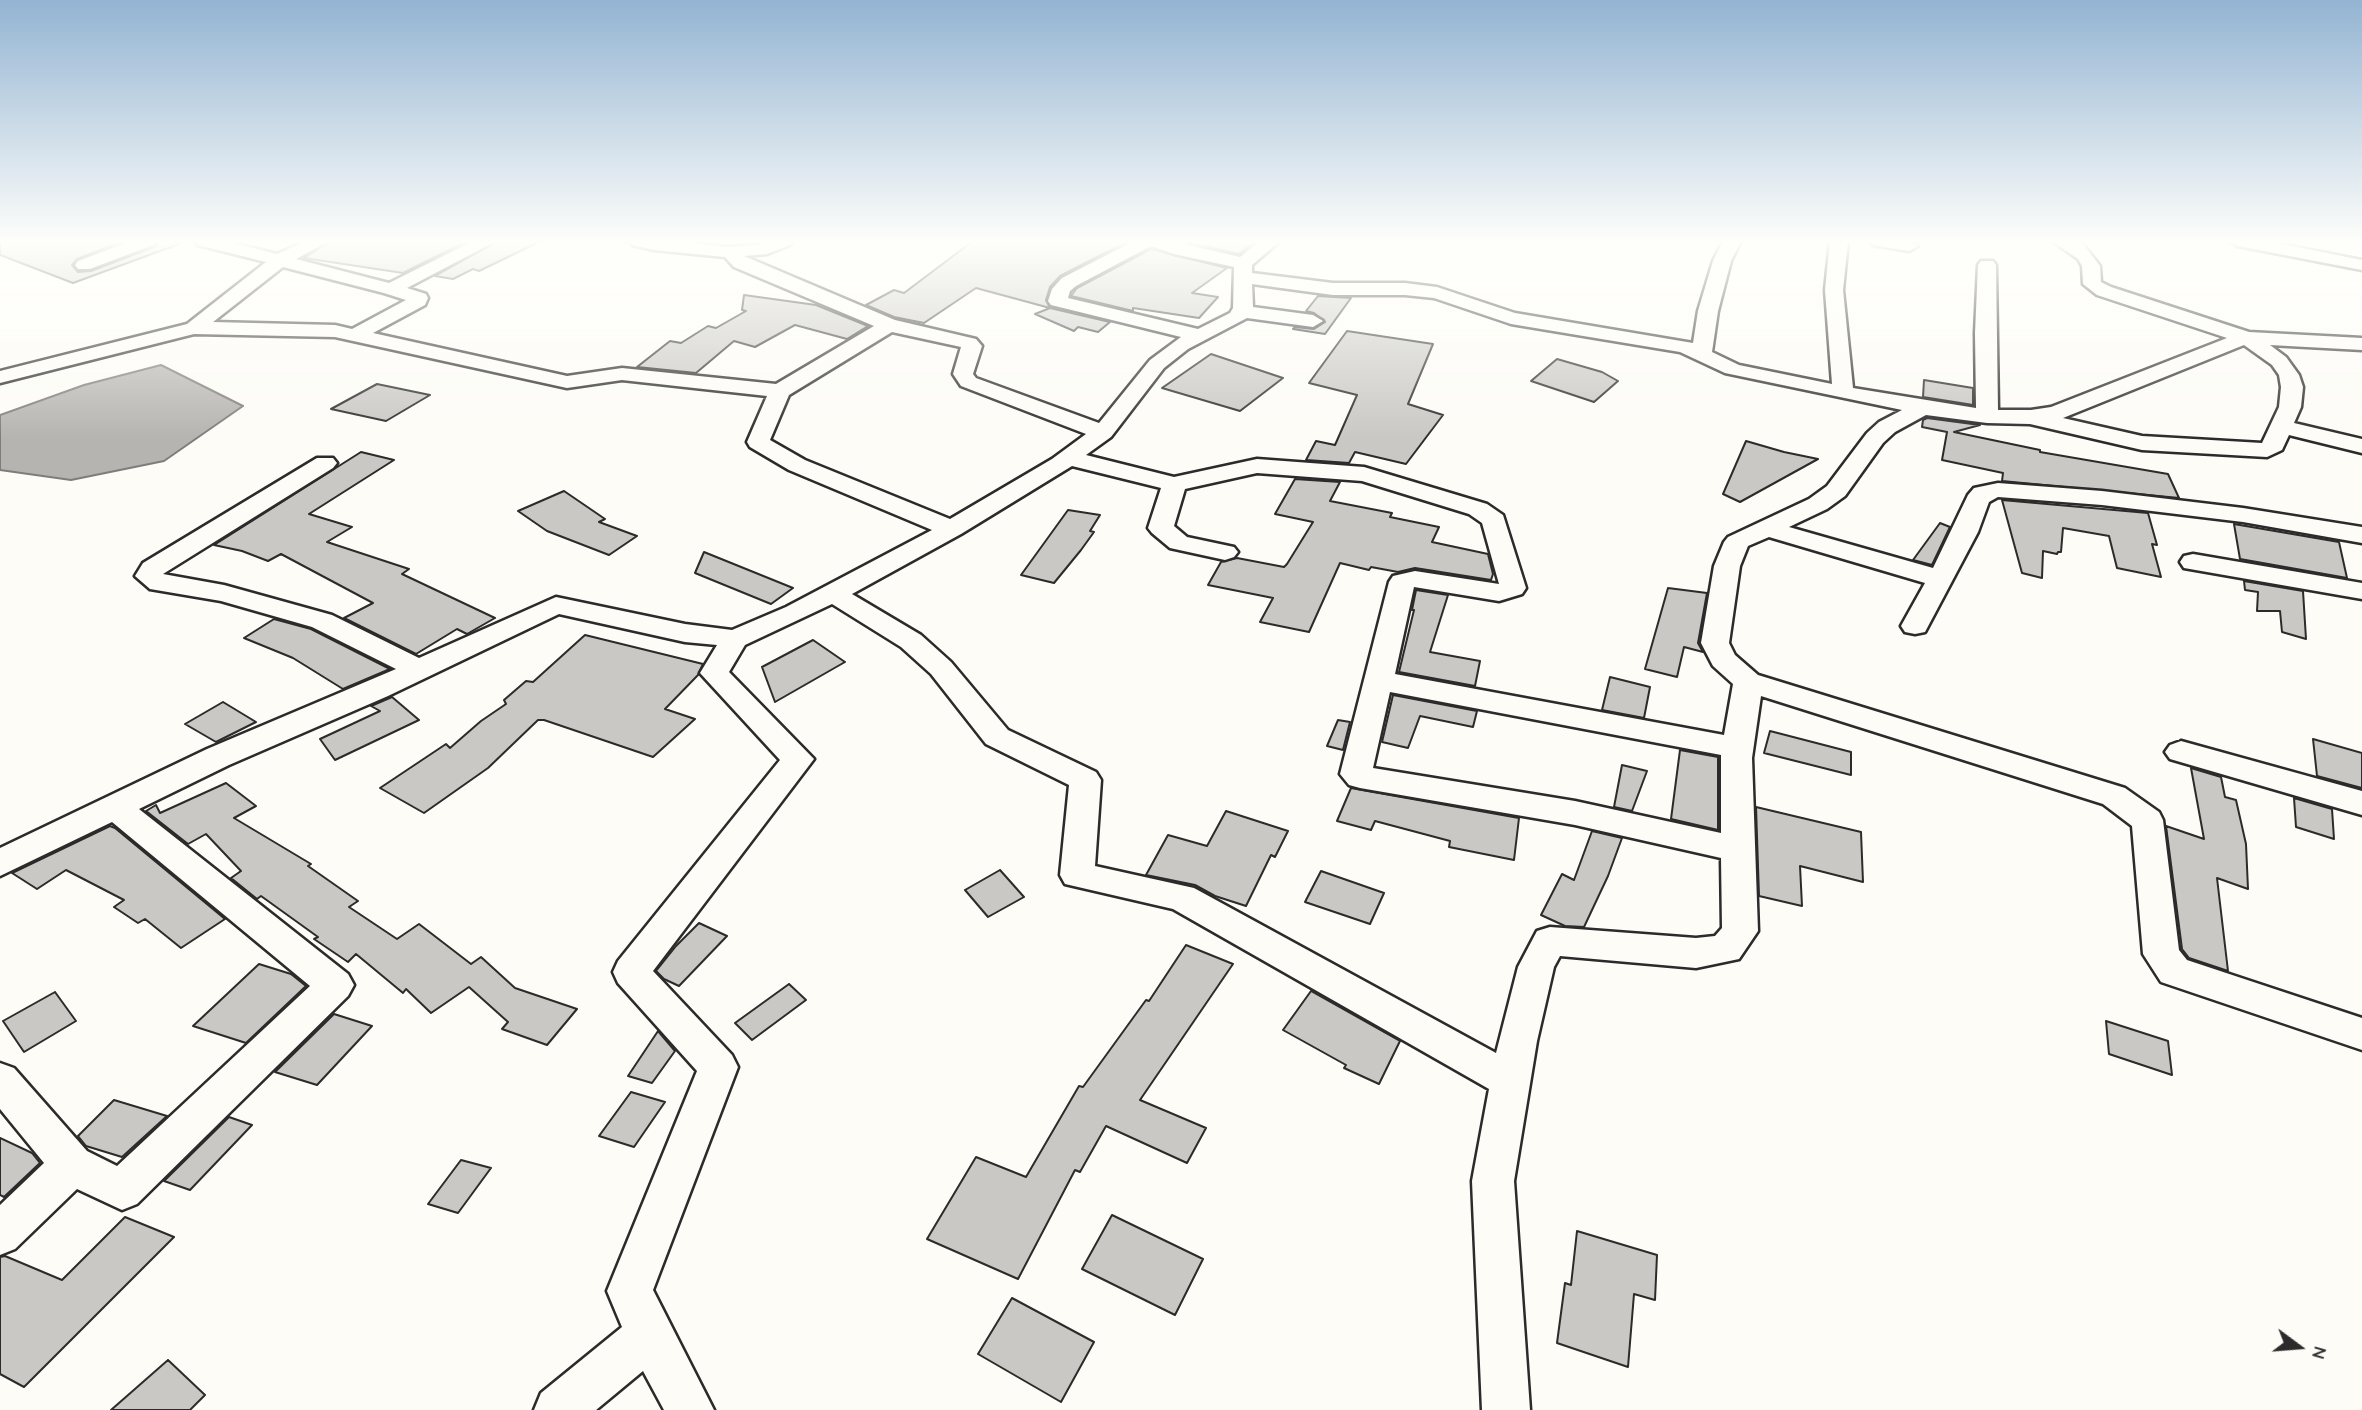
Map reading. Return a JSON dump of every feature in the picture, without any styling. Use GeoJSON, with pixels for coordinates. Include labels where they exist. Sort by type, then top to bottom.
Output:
{"type":"FeatureCollection","features":[{"type":"Feature","properties":{"kind":"street"},"geometry":{"type":"LineString","coordinates":[[194,328],[221,307]]}},
{"type":"Feature","properties":{"kind":"street"},"geometry":{"type":"LineString","coordinates":[[355,335],[407,307]]}},
{"type":"Feature","properties":{"kind":"street"},"geometry":{"type":"LineString","coordinates":[[845,307],[889,325],[969,343],[972,346],[963,374],[968,382],[1103,432]]}},
{"type":"Feature","properties":{"kind":"street"},"geometry":{"type":"LineString","coordinates":[[1082,307],[1201,336]]}},
{"type":"Feature","properties":{"kind":"street"},"geometry":{"type":"LineString","coordinates":[[0,863],[218,757],[420,670],[556,605],[685,633],[735,639],[796,612],[952,529],[1068,458],[1103,432],[1157,364],[1181,345],[1227,324],[1241,311],[1241,307]]}},
{"type":"Feature","properties":{"kind":"street"},"geometry":{"type":"LineString","coordinates":[[1478,307],[1511,318],[1661,342],[1702,354],[1731,369],[1923,408],[1987,416],[2031,417],[2056,413],[2207,351],[2247,338]]}},
{"type":"Feature","properties":{"kind":"street"},"geometry":{"type":"LineString","coordinates":[[1702,354],[1709,307]]}},
{"type":"Feature","properties":{"kind":"street"},"geometry":{"type":"LineString","coordinates":[[1835,307],[1843,393]]}},
{"type":"Feature","properties":{"kind":"street"},"geometry":{"type":"LineString","coordinates":[[1985,307],[1987,416]]}},
{"type":"Feature","properties":{"kind":"street"},"geometry":{"type":"LineString","coordinates":[[2152,307],[2247,338],[2362,344]]}},
{"type":"Feature","properties":{"kind":"street"},"geometry":{"type":"LineString","coordinates":[[1241,311],[1313,321]]}},
{"type":"Feature","properties":{"kind":"street"},"geometry":{"type":"LineString","coordinates":[[889,325],[780,391],[758,442],[797,465],[952,529]]}},
{"type":"Feature","properties":{"kind":"street"},"geometry":{"type":"LineString","coordinates":[[2,375],[194,328],[335,331],[567,382],[622,374],[780,391]]}},
{"type":"Feature","properties":{"kind":"street"},"geometry":{"type":"LineString","coordinates":[[2031,417],[2142,443],[2267,450],[2274,445],[2290,407],[2292,387],[2289,374],[2279,361],[2247,338]]}},
{"type":"Feature","properties":{"kind":"street"},"geometry":{"type":"LineString","coordinates":[[1923,408],[1887,427],[1875,438],[1836,491],[1818,504],[1737,542],[1727,566],[1719,606],[1715,643],[1723,660],[1748,682],[2114,796],[2147,820],[2151,838],[2161,954],[2174,971],[2362,1034]]}},
{"type":"Feature","properties":{"kind":"street"},"geometry":{"type":"LineString","coordinates":[[2282,427],[2362,446]]}},
{"type":"Feature","properties":{"kind":"street"},"geometry":{"type":"LineString","coordinates":[[1068,458],[1174,484],[1256,466],[1364,474],[1478,509],[1494,520],[1513,588],[1499,593],[1415,579],[1402,582],[1356,774],[1360,777],[1575,813],[1737,849]]}},
{"type":"Feature","properties":{"kind":"street"},"geometry":{"type":"LineString","coordinates":[[325,463],[167,559],[152,569],[148,576],[159,583],[224,593],[322,621],[420,670]]}},
{"type":"Feature","properties":{"kind":"street"},"geometry":{"type":"LineString","coordinates":[[1174,484],[1161,528],[1179,543],[1225,552]]}},
{"type":"Feature","properties":{"kind":"street"},"geometry":{"type":"LineString","coordinates":[[1915,626],[1965,532],[1977,500],[1983,493],[1998,490],[2102,498],[2243,515],[2362,535]]}},
{"type":"Feature","properties":{"kind":"street"},"geometry":{"type":"LineString","coordinates":[[1770,528],[1940,579]]}},
{"type":"Feature","properties":{"kind":"street"},"geometry":{"type":"LineString","coordinates":[[2193,562],[2362,591]]}},
{"type":"Feature","properties":{"kind":"street"},"geometry":{"type":"LineString","coordinates":[[832,593],[911,641],[941,668],[997,737],[1085,780],[1077,875],[1182,897],[1511,1081]]}},
{"type":"Feature","properties":{"kind":"street"},"geometry":{"type":"LineString","coordinates":[[690,1410],[649,1335],[630,1291],[718,1067],[631,972],[798,758],[715,673],[735,639]]}},
{"type":"Feature","properties":{"kind":"street"},"geometry":{"type":"LineString","coordinates":[[1379,680],[1737,748]]}},
{"type":"Feature","properties":{"kind":"street"},"geometry":{"type":"LineString","coordinates":[[1506,1410],[1493,1181],[1536,967],[1550,941],[1696,953],[1726,949],[1740,931],[1737,748],[1748,682]]}},
{"type":"Feature","properties":{"kind":"street"},"geometry":{"type":"LineString","coordinates":[[2181,752],[2362,803]]}},
{"type":"Feature","properties":{"kind":"street"},"geometry":{"type":"LineString","coordinates":[[0,1080],[72,1165],[122,1190],[335,985],[114,806]]}},
{"type":"Feature","properties":{"kind":"street"},"geometry":{"type":"LineString","coordinates":[[0,1234],[72,1165]]}},
{"type":"Feature","properties":{"kind":"street"},"geometry":{"type":"LineString","coordinates":[[558,1410],[649,1335]]}},
{"type":"Feature","properties":{"kind":"shaded area"},"geometry":{"type":"Polygon","coordinates":[[[161,365],[243,406],[164,461],[71,480],[0,470],[0,415],[84,385],[161,365]]]}},
{"type":"Feature","properties":{"kind":"building"},"geometry":{"type":"Polygon","coordinates":[[[742,307],[820,307],[868,326],[847,339],[795,325],[755,347],[734,341],[696,373],[637,367],[670,341],[681,343],[708,326],[716,328],[746,311],[742,310],[742,307]]]}},
{"type":"Feature","properties":{"kind":"building"},"geometry":{"type":"Polygon","coordinates":[[[870,307],[948,307],[924,323],[894,317],[870,307]]]}},
{"type":"Feature","properties":{"kind":"building"},"geometry":{"type":"Polygon","coordinates":[[[1116,307],[1209,307],[1199,318],[1133,308],[1133,311],[1116,307]]]}},
{"type":"Feature","properties":{"kind":"building"},"geometry":{"type":"Polygon","coordinates":[[[1309,307],[1345,307],[1325,334],[1293,329],[1314,329],[1325,322],[1314,313],[1306,311],[1309,307]]]}},
{"type":"Feature","properties":{"kind":"building"},"geometry":{"type":"Polygon","coordinates":[[[1050,308],[1110,322],[1098,332],[1078,327],[1074,331],[1035,314],[1050,308]]]}},
{"type":"Feature","properties":{"kind":"building"},"geometry":{"type":"Polygon","coordinates":[[[1347,331],[1433,344],[1408,404],[1443,415],[1406,464],[1355,452],[1349,463],[1306,460],[1316,441],[1335,445],[1357,395],[1309,383],[1347,331]]]}},
{"type":"Feature","properties":{"kind":"building"},"geometry":{"type":"Polygon","coordinates":[[[1211,354],[1283,378],[1240,411],[1162,388],[1211,354]]]}},
{"type":"Feature","properties":{"kind":"building"},"geometry":{"type":"Polygon","coordinates":[[[1557,359],[1602,372],[1618,381],[1594,402],[1531,381],[1557,359]]]}},
{"type":"Feature","properties":{"kind":"building"},"geometry":{"type":"Polygon","coordinates":[[[1924,380],[1973,388],[1973,405],[1923,397],[1924,380]]]}},
{"type":"Feature","properties":{"kind":"building"},"geometry":{"type":"Polygon","coordinates":[[[377,384],[430,395],[386,421],[331,409],[377,384]]]}},
{"type":"Feature","properties":{"kind":"building"},"geometry":{"type":"Polygon","coordinates":[[[1927,418],[1980,425],[1954,432],[2040,452],[2168,474],[2179,498],[2002,481],[2003,473],[1942,460],[1947,432],[1922,427],[1923,420],[1927,418]]]}},
{"type":"Feature","properties":{"kind":"building"},"geometry":{"type":"Polygon","coordinates":[[[1746,441],[1818,459],[1740,502],[1723,494],[1746,441]]]}},
{"type":"Feature","properties":{"kind":"building"},"geometry":{"type":"Polygon","coordinates":[[[361,452],[394,460],[309,514],[352,527],[327,542],[409,569],[402,574],[495,618],[467,634],[457,629],[416,654],[344,618],[373,603],[281,554],[268,561],[242,551],[214,545],[361,452]]]}},
{"type":"Feature","properties":{"kind":"building"},"geometry":{"type":"Polygon","coordinates":[[[1295,479],[1340,482],[1330,501],[1392,513],[1390,517],[1439,527],[1432,542],[1488,554],[1493,574],[1491,580],[1415,568],[1398,572],[1371,567],[1369,570],[1340,563],[1309,632],[1260,622],[1273,598],[1208,585],[1221,562],[1237,558],[1284,567],[1287,564],[1313,522],[1275,514],[1295,479]]]}},
{"type":"Feature","properties":{"kind":"building"},"geometry":{"type":"Polygon","coordinates":[[[564,491],[605,519],[599,522],[637,536],[609,555],[547,531],[518,511],[564,491]]]}},
{"type":"Feature","properties":{"kind":"building"},"geometry":{"type":"Polygon","coordinates":[[[2002,500],[2148,513],[2157,545],[2152,544],[2161,577],[2117,568],[2109,536],[2063,528],[2061,552],[2057,554],[2043,551],[2042,578],[2022,573],[2002,500]]]}},
{"type":"Feature","properties":{"kind":"building"},"geometry":{"type":"Polygon","coordinates":[[[1068,510],[1100,515],[1090,531],[1094,532],[1081,550],[1054,583],[1021,575],[1068,510]]]}},
{"type":"Feature","properties":{"kind":"building"},"geometry":{"type":"Polygon","coordinates":[[[1940,523],[1950,527],[1932,565],[1913,560],[1940,523]]]}},
{"type":"Feature","properties":{"kind":"building"},"geometry":{"type":"Polygon","coordinates":[[[2234,524],[2339,542],[2347,578],[2240,559],[2234,524]]]}},
{"type":"Feature","properties":{"kind":"building"},"geometry":{"type":"Polygon","coordinates":[[[704,552],[793,588],[771,604],[695,573],[704,552]]]}},
{"type":"Feature","properties":{"kind":"building"},"geometry":{"type":"Polygon","coordinates":[[[2244,581],[2303,591],[2306,639],[2282,632],[2280,611],[2257,611],[2258,592],[2245,590],[2244,581]]]}},
{"type":"Feature","properties":{"kind":"building"},"geometry":{"type":"Polygon","coordinates":[[[1668,588],[1707,593],[1698,643],[1703,652],[1684,647],[1677,677],[1645,669],[1668,588]]]}},
{"type":"Feature","properties":{"kind":"building"},"geometry":{"type":"Polygon","coordinates":[[[1416,590],[1448,595],[1430,652],[1480,661],[1475,686],[1399,672],[1414,610],[1416,590]]]}},
{"type":"Feature","properties":{"kind":"building"},"geometry":{"type":"Polygon","coordinates":[[[274,619],[311,629],[390,669],[343,689],[293,658],[244,638],[274,619]]]}},
{"type":"Feature","properties":{"kind":"building"},"geometry":{"type":"Polygon","coordinates":[[[585,635],[703,664],[698,675],[665,709],[695,719],[653,757],[538,720],[488,768],[424,813],[380,788],[446,744],[450,748],[506,704],[504,700],[526,681],[533,682],[585,635]]]}},
{"type":"Feature","properties":{"kind":"building"},"geometry":{"type":"Polygon","coordinates":[[[813,640],[845,662],[775,702],[762,667],[813,640]]]}},
{"type":"Feature","properties":{"kind":"building"},"geometry":{"type":"Polygon","coordinates":[[[1610,677],[1650,687],[1644,718],[1602,710],[1610,677]]]}},
{"type":"Feature","properties":{"kind":"building"},"geometry":{"type":"Polygon","coordinates":[[[1393,695],[1477,711],[1473,727],[1420,716],[1408,748],[1382,742],[1393,695]]]}},
{"type":"Feature","properties":{"kind":"building"},"geometry":{"type":"Polygon","coordinates":[[[392,697],[419,720],[335,760],[320,739],[380,711],[371,706],[392,697]]]}},
{"type":"Feature","properties":{"kind":"building"},"geometry":{"type":"Polygon","coordinates":[[[223,702],[256,722],[216,742],[185,724],[223,702]]]}},
{"type":"Feature","properties":{"kind":"building"},"geometry":{"type":"Polygon","coordinates":[[[1338,720],[1350,722],[1343,750],[1327,746],[1338,720]]]}},
{"type":"Feature","properties":{"kind":"building"},"geometry":{"type":"Polygon","coordinates":[[[1770,731],[1851,752],[1851,775],[1764,753],[1770,731]]]}},
{"type":"Feature","properties":{"kind":"building"},"geometry":{"type":"Polygon","coordinates":[[[2313,739],[2362,753],[2362,788],[2317,776],[2313,739]]]}},
{"type":"Feature","properties":{"kind":"building"},"geometry":{"type":"Polygon","coordinates":[[[1680,750],[1718,757],[1718,830],[1671,819],[1680,750]]]}},
{"type":"Feature","properties":{"kind":"building"},"geometry":{"type":"Polygon","coordinates":[[[1622,765],[1647,771],[1632,811],[1614,807],[1622,765]]]}},
{"type":"Feature","properties":{"kind":"building"},"geometry":{"type":"Polygon","coordinates":[[[2191,768],[2221,777],[2225,797],[2236,800],[2246,844],[2248,889],[2217,878],[2228,971],[2189,958],[2182,949],[2166,826],[2204,839],[2191,768]]]}},
{"type":"Feature","properties":{"kind":"building"},"geometry":{"type":"Polygon","coordinates":[[[226,783],[256,806],[234,818],[311,864],[308,866],[358,901],[349,907],[397,939],[419,924],[471,964],[481,957],[515,988],[577,1009],[547,1045],[502,1029],[508,1022],[469,987],[431,1013],[406,989],[403,993],[356,954],[348,962],[314,939],[318,937],[261,896],[257,899],[231,878],[241,871],[206,834],[188,844],[146,811],[156,805],[160,813],[226,783]]]}},
{"type":"Feature","properties":{"kind":"building"},"geometry":{"type":"Polygon","coordinates":[[[1351,788],[1519,818],[1514,860],[1449,847],[1450,841],[1375,821],[1371,830],[1337,821],[1351,788]]]}},
{"type":"Feature","properties":{"kind":"building"},"geometry":{"type":"Polygon","coordinates":[[[2294,798],[2332,809],[2334,839],[2296,827],[2294,798]]]}},
{"type":"Feature","properties":{"kind":"building"},"geometry":{"type":"Polygon","coordinates":[[[1756,807],[1861,832],[1863,882],[1800,866],[1802,906],[1759,896],[1756,807]]]}},
{"type":"Feature","properties":{"kind":"building"},"geometry":{"type":"Polygon","coordinates":[[[1226,811],[1288,831],[1275,857],[1271,855],[1246,906],[1215,896],[1195,885],[1146,875],[1168,835],[1207,846],[1226,811]]]}},
{"type":"Feature","properties":{"kind":"building"},"geometry":{"type":"Polygon","coordinates":[[[110,826],[225,919],[181,948],[145,919],[138,923],[114,907],[124,900],[66,870],[37,889],[12,873],[110,826]]]}},
{"type":"Feature","properties":{"kind":"building"},"geometry":{"type":"Polygon","coordinates":[[[1592,831],[1622,838],[1584,927],[1565,926],[1541,915],[1562,874],[1574,880],[1592,831]]]}},
{"type":"Feature","properties":{"kind":"building"},"geometry":{"type":"Polygon","coordinates":[[[1000,870],[1024,897],[988,917],[965,890],[1000,870]]]}},
{"type":"Feature","properties":{"kind":"building"},"geometry":{"type":"Polygon","coordinates":[[[1321,871],[1384,893],[1370,924],[1305,902],[1321,871]]]}},
{"type":"Feature","properties":{"kind":"building"},"geometry":{"type":"Polygon","coordinates":[[[699,923],[727,936],[679,986],[664,979],[656,971],[699,923]]]}},
{"type":"Feature","properties":{"kind":"building"},"geometry":{"type":"Polygon","coordinates":[[[1186,945],[1233,964],[1140,1100],[1206,1128],[1187,1163],[1106,1126],[1080,1172],[1075,1170],[1018,1279],[927,1239],[976,1157],[1026,1177],[1079,1086],[1083,1087],[1146,1000],[1149,1001],[1186,945]]]}},
{"type":"Feature","properties":{"kind":"building"},"geometry":{"type":"Polygon","coordinates":[[[259,964],[291,974],[306,986],[246,1043],[193,1026],[259,964]]]}},
{"type":"Feature","properties":{"kind":"building"},"geometry":{"type":"Polygon","coordinates":[[[789,984],[806,1000],[752,1040],[735,1023],[789,984]]]}},
{"type":"Feature","properties":{"kind":"building"},"geometry":{"type":"Polygon","coordinates":[[[1311,991],[1400,1041],[1379,1084],[1344,1068],[1346,1065],[1283,1030],[1311,991]]]}},
{"type":"Feature","properties":{"kind":"building"},"geometry":{"type":"Polygon","coordinates":[[[55,992],[76,1021],[24,1052],[3,1021],[55,992]]]}},
{"type":"Feature","properties":{"kind":"building"},"geometry":{"type":"Polygon","coordinates":[[[334,1014],[372,1026],[317,1085],[275,1072],[334,1014]]]}},
{"type":"Feature","properties":{"kind":"building"},"geometry":{"type":"Polygon","coordinates":[[[2106,1021],[2168,1041],[2172,1075],[2109,1054],[2106,1021]]]}},
{"type":"Feature","properties":{"kind":"building"},"geometry":{"type":"Polygon","coordinates":[[[658,1031],[675,1051],[652,1083],[628,1076],[658,1031]]]}},
{"type":"Feature","properties":{"kind":"building"},"geometry":{"type":"Polygon","coordinates":[[[631,1092],[665,1102],[634,1147],[599,1136],[631,1092]]]}},
{"type":"Feature","properties":{"kind":"building"},"geometry":{"type":"Polygon","coordinates":[[[114,1100],[167,1116],[122,1157],[86,1146],[78,1136],[114,1100]]]}},
{"type":"Feature","properties":{"kind":"building"},"geometry":{"type":"Polygon","coordinates":[[[229,1117],[252,1125],[190,1190],[164,1181],[229,1117]]]}},
{"type":"Feature","properties":{"kind":"building"},"geometry":{"type":"Polygon","coordinates":[[[0,1138],[32,1153],[40,1163],[4,1197],[0,1195],[0,1138]]]}},
{"type":"Feature","properties":{"kind":"building"},"geometry":{"type":"Polygon","coordinates":[[[461,1160],[491,1168],[458,1213],[428,1204],[461,1160]]]}},
{"type":"Feature","properties":{"kind":"building"},"geometry":{"type":"Polygon","coordinates":[[[1112,1215],[1203,1259],[1175,1315],[1082,1269],[1112,1215]]]}},
{"type":"Feature","properties":{"kind":"building"},"geometry":{"type":"Polygon","coordinates":[[[125,1217],[174,1237],[24,1387],[0,1374],[0,1257],[5,1256],[62,1280],[125,1217]]]}},
{"type":"Feature","properties":{"kind":"building"},"geometry":{"type":"Polygon","coordinates":[[[1577,1231],[1657,1255],[1655,1300],[1634,1294],[1628,1367],[1557,1343],[1565,1283],[1571,1285],[1577,1231]]]}},
{"type":"Feature","properties":{"kind":"building"},"geometry":{"type":"Polygon","coordinates":[[[1012,1298],[1094,1342],[1061,1402],[978,1354],[1012,1298]]]}},
{"type":"Feature","properties":{"kind":"building"},"geometry":{"type":"Polygon","coordinates":[[[168,1360],[205,1395],[190,1410],[111,1410],[168,1360]]]}}]}
